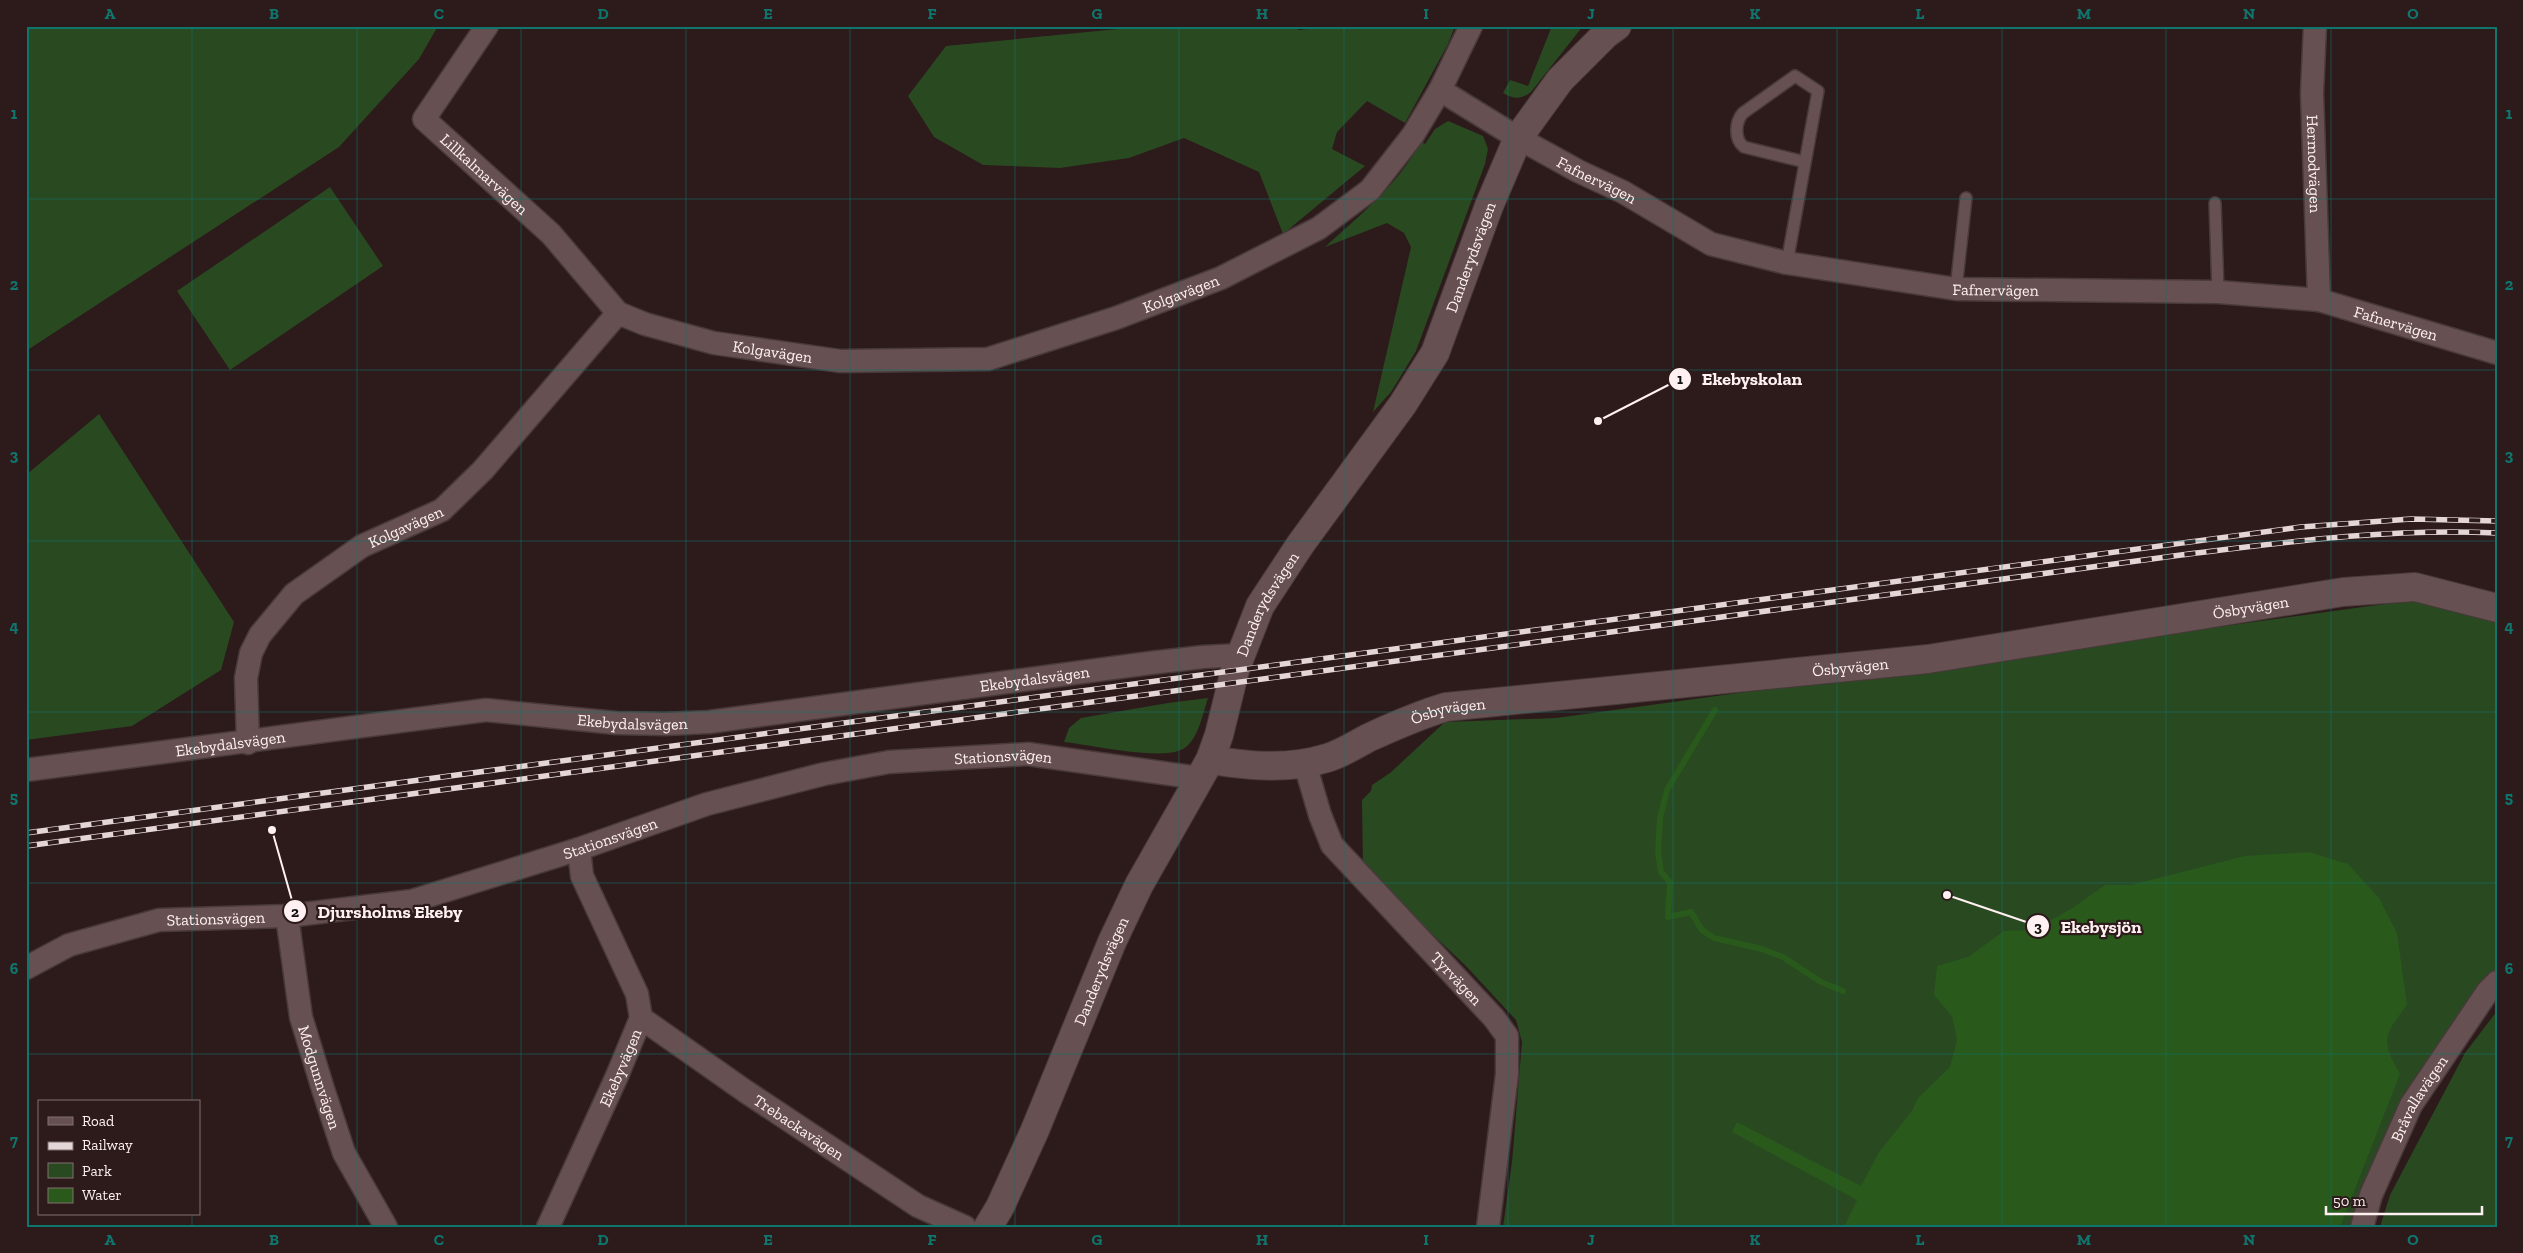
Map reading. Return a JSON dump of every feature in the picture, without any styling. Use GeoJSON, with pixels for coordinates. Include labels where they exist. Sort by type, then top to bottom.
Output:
{"type":"FeatureCollection","features":[{"type":"Feature","properties":{"kind":"street","name":"Lillkalmarvägen"},"geometry":{"type":"LineString","coordinates":[[487,26],[424,119],[551,234],[618,313]]}},
{"type":"Feature","properties":{"kind":"street"},"geometry":{"type":"LineString","coordinates":[[1471,26],[1440,90],[1518,138]]}},
{"type":"Feature","properties":{"kind":"street","name":"Danderydsvägen"},"geometry":{"type":"LineString","coordinates":[[988,1227],[1000,1207],[1035,1130],[1112,942],[1139,885],[1204,769],[1240,655],[1260,606],[1300,544],[1404,404],[1435,353],[1489,206],[1518,138],[1560,80],[1606,34],[1617,26]]}},
{"type":"Feature","properties":{"kind":"street","name":"Hermodvägen"},"geometry":{"type":"LineString","coordinates":[[2315,26],[2312,93],[2319,300]]}},
{"type":"Feature","properties":{"kind":"street","name":"Kolgavägen"},"geometry":{"type":"LineString","coordinates":[[248,743],[246,678],[251,653],[260,635],[294,594],[362,546],[442,510],[483,470],[618,313],[644,324],[714,343],[840,362],[988,359],[1116,318],[1221,278],[1319,228],[1370,190],[1413,135],[1440,90]]}},
{"type":"Feature","properties":{"kind":"street","name":"Fafnervägen"},"geometry":{"type":"LineString","coordinates":[[1518,138],[1578,171],[1623,192],[1711,244],[1787,262],[1956,289],[2218,292],[2319,300],[2497,353]]}},
{"type":"Feature","properties":{"kind":"street","name":"Ösbyvägen"},"geometry":{"type":"LineString","coordinates":[[1204,769],[1247,765],[1284,767],[1329,758],[1414,716],[1446,707],[1928,660],[2342,592],[2415,587],[2497,608]]}},
{"type":"Feature","properties":{"kind":"street","name":"Ekebydalsvägen"},"geometry":{"type":"LineString","coordinates":[[26,770],[248,743],[486,710],[616,723],[665,724],[709,722],[1150,663],[1240,655]]}},
{"type":"Feature","properties":{"kind":"street","name":"Stationsvägen"},"geometry":{"type":"LineString","coordinates":[[26,968],[70,946],[159,920],[287,916],[412,901],[579,849],[707,804],[824,774],[889,762],[1028,754],[1204,769]]}},
{"type":"Feature","properties":{"kind":"street","name":"Tyrvägen"},"geometry":{"type":"LineString","coordinates":[[1305,764],[1320,815],[1332,845],[1494,1018],[1506,1036],[1507,1074],[1488,1227]]}},
{"type":"Feature","properties":{"kind":"street","name":"Ekebyvägen"},"geometry":{"type":"LineString","coordinates":[[548,1227],[617,1076],[641,1018],[637,994],[582,876],[579,849]]}},
{"type":"Feature","properties":{"kind":"street","name":"Modgunnvägen"},"geometry":{"type":"LineString","coordinates":[[287,916],[301,1017],[323,1089],[344,1154],[386,1227]]}},
{"type":"Feature","properties":{"kind":"street","name":"Bråvallavägen"},"geometry":{"type":"LineString","coordinates":[[2362,1227],[2371,1196],[2411,1104],[2482,999],[2497,982]]}},
{"type":"Feature","properties":{"kind":"street","name":"Trebackavägen"},"geometry":{"type":"LineString","coordinates":[[641,1018],[745,1091],[918,1206],[965,1227]]}},
{"type":"Feature","properties":{"kind":"lane"},"geometry":{"type":"LineString","coordinates":[[1787,262],[1818,91],[1796,76],[1743,113],[1739,117],[1737,133],[1744,147],[1805,162]]}},
{"type":"Feature","properties":{"kind":"lane"},"geometry":{"type":"LineString","coordinates":[[1956,289],[1966,198]]}},
{"type":"Feature","properties":{"kind":"lane"},"geometry":{"type":"LineString","coordinates":[[2215,203],[2218,292]]}},
{"type":"Feature","properties":{"kind":"green space"},"geometry":{"type":"Polygon","coordinates":[[[26,26],[438,26],[419,59],[339,147],[26,351],[26,26]]]}},
{"type":"Feature","properties":{"kind":"green space"},"geometry":{"type":"Polygon","coordinates":[[[1118,26],[1290,26],[1299,30],[1334,26],[1455,26],[1448,44],[1405,123],[1367,101],[1337,132],[1332,149],[1365,166],[1283,234],[1259,172],[1184,138],[1129,158],[1060,168],[983,165],[934,137],[908,96],[946,46],[1118,29],[1118,26]]]}},
{"type":"Feature","properties":{"kind":"green space"},"geometry":{"type":"Polygon","coordinates":[[[1552,26],[1583,26],[1531,92],[1517,98],[1503,93],[1510,80],[1528,86],[1552,26]]]}},
{"type":"Feature","properties":{"kind":"green space"},"geometry":{"type":"Polygon","coordinates":[[[1448,121],[1483,136],[1488,149],[1485,164],[1416,351],[1391,392],[1373,412],[1411,247],[1404,233],[1387,223],[1325,247],[1365,211],[1390,185],[1412,157],[1421,141],[1425,144],[1435,129],[1448,121]]]}},
{"type":"Feature","properties":{"kind":"green space"},"geometry":{"type":"Polygon","coordinates":[[[330,187],[383,266],[230,370],[177,291],[330,187]]]}},
{"type":"Feature","properties":{"kind":"green space"},"geometry":{"type":"Polygon","coordinates":[[[99,414],[234,622],[221,670],[132,726],[26,740],[26,475],[99,414]]]}},
{"type":"Feature","properties":{"kind":"green space"},"geometry":{"type":"Polygon","coordinates":[[[2414,600],[2497,621],[2497,971],[2354,1227],[1503,1227],[1512,1162],[1522,1042],[1516,1020],[1465,965],[1363,869],[1362,800],[1371,791],[1372,785],[1390,773],[1445,722],[1556,718],[2414,600]]]}},
{"type":"Feature","properties":{"kind":"green space"},"geometry":{"type":"Polygon","coordinates":[[[1208,698],[1193,740],[1183,749],[1173,752],[1143,753],[1064,742],[1069,728],[1081,718],[1208,698]]]}},
{"type":"Feature","properties":{"kind":"green space"},"geometry":{"type":"Polygon","coordinates":[[[2497,1011],[2497,1227],[2380,1227],[2390,1195],[2465,1053],[2497,1011]]]}},
{"type":"Feature","properties":{"kind":"water"},"geometry":{"type":"Polygon","coordinates":[[[2309,852],[2348,864],[2379,898],[2397,933],[2407,1005],[2393,1024],[2387,1038],[2389,1053],[2400,1074],[2340,1227],[1844,1227],[1857,1200],[1732,1132],[1737,1122],[1861,1186],[1879,1152],[1912,1111],[1918,1098],[1950,1067],[1957,1040],[1952,1016],[1934,995],[1937,966],[1968,957],[2004,931],[2033,930],[2071,909],[2105,885],[2130,885],[2245,856],[2309,852]]]}},
{"type":"Feature","properties":{"kind":"waterway"},"geometry":{"type":"LineString","coordinates":[[1715,710],[1667,790],[1660,818],[1658,852],[1661,872],[1670,882],[1668,917],[1691,912],[1702,930],[1714,938],[1762,949],[1783,957],[1821,982],[1843,991]]}},
{"type":"Feature","properties":{"kind":"railway"},"geometry":{"type":"LineString","coordinates":[[26,833],[2301,527],[2411,519],[2497,521]]}},
{"type":"Feature","properties":{"kind":"railway"},"geometry":{"type":"LineString","coordinates":[[26,846],[2181,555],[2378,534],[2417,532],[2497,533]]}},
{"type":"Feature","properties":{"kind":"place","name":"Ekebyskolan"},"geometry":{"type":"Point","coordinates":[1598,421]}},
{"type":"Feature","properties":{"kind":"place","name":"Djursholms Ekeby"},"geometry":{"type":"Point","coordinates":[272,830]}},
{"type":"Feature","properties":{"kind":"place","name":"Ekebysjön"},"geometry":{"type":"Point","coordinates":[1947,895]}}]}
